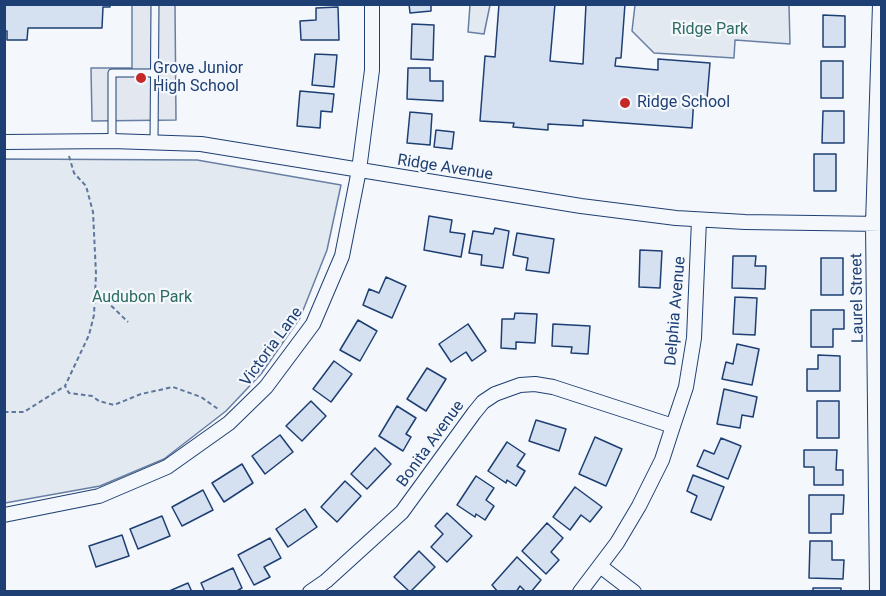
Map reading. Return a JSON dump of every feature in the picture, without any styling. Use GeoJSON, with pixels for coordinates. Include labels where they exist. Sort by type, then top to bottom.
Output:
{"type":"FeatureCollection","features":[{"type":"Feature","properties":{"kind":"street","name":"Victoria Lane"},"geometry":{"type":"LineString","coordinates":[[4,515],[99,496],[167,467],[229,423],[267,387],[313,324],[342,256],[359,170],[372,70],[372,4]]}},
{"type":"Feature","properties":{"kind":"street","name":"Laurel Street"},"geometry":{"type":"LineString","coordinates":[[877,591],[879,528],[877,224],[880,4]]}},
{"type":"Feature","properties":{"kind":"street","name":"Ridge Avenue"},"geometry":{"type":"LineString","coordinates":[[4,142],[112,141],[201,144],[581,206],[699,220],[877,224]]}},
{"type":"Feature","properties":{"kind":"street","name":"Delphia Avenue"},"geometry":{"type":"LineString","coordinates":[[580,591],[617,543],[651,484],[674,426],[686,387],[694,338],[699,220]]}},
{"type":"Feature","properties":{"kind":"street","name":"Bonita Avenue"},"geometry":{"type":"LineString","coordinates":[[310,591],[326,581],[402,512],[474,413],[483,402],[495,394],[520,385],[535,384],[553,387],[674,426]]}},
{"type":"Feature","properties":{"kind":"street"},"geometry":{"type":"LineString","coordinates":[[600,566],[634,591]]}},
{"type":"Feature","properties":{"kind":"lane"},"geometry":{"type":"LineString","coordinates":[[154,142],[155,4]]}},
{"type":"Feature","properties":{"kind":"lane"},"geometry":{"type":"LineString","coordinates":[[112,141],[112,73],[155,73]]}},
{"type":"Feature","properties":{"kind":"path"},"geometry":{"type":"LineString","coordinates":[[4,412],[24,412],[65,386],[89,335],[94,315],[93,212],[86,186],[74,173],[68,153],[69,141]]}},
{"type":"Feature","properties":{"kind":"path"},"geometry":{"type":"LineString","coordinates":[[95,290],[128,322]]}},
{"type":"Feature","properties":{"kind":"path"},"geometry":{"type":"LineString","coordinates":[[65,386],[69,393],[92,396],[99,401],[114,405],[141,394],[173,387],[201,398],[218,409]]}},
{"type":"Feature","properties":{"kind":"green space"},"geometry":{"type":"Polygon","coordinates":[[[470,5],[490,5],[484,34],[468,32],[470,5]]]}},
{"type":"Feature","properties":{"kind":"green space","name":"Ridge Park"},"geometry":{"type":"Polygon","coordinates":[[[635,5],[789,5],[790,44],[735,40],[734,58],[654,53],[632,31],[635,5]]]}},
{"type":"Feature","properties":{"kind":"green space","name":"Audubon Park"},"geometry":{"type":"Polygon","coordinates":[[[5,159],[197,160],[341,185],[327,250],[300,318],[261,374],[226,411],[164,459],[100,486],[5,503],[5,159]]]}},
{"type":"Feature","properties":{"kind":"shaded area"},"geometry":{"type":"Polygon","coordinates":[[[132,5],[175,5],[176,120],[92,121],[91,68],[132,68],[132,5]]]}},
{"type":"Feature","properties":{"kind":"building"},"geometry":{"type":"Polygon","coordinates":[[[4,4],[110,4],[110,7],[103,7],[102,28],[28,28],[27,40],[7,40],[7,31],[4,31],[4,4]]]}},
{"type":"Feature","properties":{"kind":"building"},"geometry":{"type":"Polygon","coordinates":[[[409,4],[431,4],[431,11],[410,13],[409,4]]]}},
{"type":"Feature","properties":{"kind":"building"},"geometry":{"type":"Polygon","coordinates":[[[499,4],[555,4],[550,61],[583,64],[586,4],[625,4],[621,58],[616,58],[615,66],[658,70],[658,59],[710,63],[707,99],[694,97],[692,128],[583,120],[583,126],[548,124],[548,130],[513,127],[514,123],[480,121],[485,56],[495,57],[499,4]]]}},
{"type":"Feature","properties":{"kind":"building"},"geometry":{"type":"Polygon","coordinates":[[[338,7],[339,40],[301,40],[300,21],[316,20],[316,8],[338,7]]]}},
{"type":"Feature","properties":{"kind":"building"},"geometry":{"type":"Polygon","coordinates":[[[823,15],[845,16],[845,47],[823,47],[823,15]]]}},
{"type":"Feature","properties":{"kind":"building"},"geometry":{"type":"Polygon","coordinates":[[[412,24],[434,25],[433,60],[411,59],[412,24]]]}},
{"type":"Feature","properties":{"kind":"building"},"geometry":{"type":"Polygon","coordinates":[[[315,54],[337,55],[334,87],[312,85],[315,54]]]}},
{"type":"Feature","properties":{"kind":"building"},"geometry":{"type":"Polygon","coordinates":[[[821,61],[843,61],[843,98],[821,98],[821,61]]]}},
{"type":"Feature","properties":{"kind":"building"},"geometry":{"type":"Polygon","coordinates":[[[408,68],[430,68],[430,81],[443,81],[443,101],[407,99],[408,68]]]}},
{"type":"Feature","properties":{"kind":"building"},"geometry":{"type":"Polygon","coordinates":[[[300,91],[334,94],[332,112],[321,111],[320,128],[297,126],[300,91]]]}},
{"type":"Feature","properties":{"kind":"building"},"geometry":{"type":"Polygon","coordinates":[[[823,111],[844,111],[844,143],[822,143],[823,111]]]}},
{"type":"Feature","properties":{"kind":"building"},"geometry":{"type":"Polygon","coordinates":[[[410,112],[432,114],[430,145],[407,143],[410,112]]]}},
{"type":"Feature","properties":{"kind":"building"},"geometry":{"type":"Polygon","coordinates":[[[436,130],[454,132],[452,149],[434,147],[436,130]]]}},
{"type":"Feature","properties":{"kind":"building"},"geometry":{"type":"Polygon","coordinates":[[[814,154],[836,154],[836,191],[814,191],[814,154]]]}},
{"type":"Feature","properties":{"kind":"building"},"geometry":{"type":"Polygon","coordinates":[[[429,216],[452,220],[450,232],[465,234],[461,257],[424,250],[429,216]]]}},
{"type":"Feature","properties":{"kind":"building"},"geometry":{"type":"Polygon","coordinates":[[[495,228],[509,231],[503,268],[481,265],[482,255],[469,253],[473,231],[493,234],[495,228]]]}},
{"type":"Feature","properties":{"kind":"building"},"geometry":{"type":"Polygon","coordinates":[[[517,233],[554,239],[549,273],[526,270],[528,258],[513,255],[517,233]]]}},
{"type":"Feature","properties":{"kind":"building"},"geometry":{"type":"Polygon","coordinates":[[[640,250],[662,251],[660,288],[639,287],[640,250]]]}},
{"type":"Feature","properties":{"kind":"building"},"geometry":{"type":"Polygon","coordinates":[[[733,256],[756,256],[755,266],[766,266],[765,289],[732,288],[733,256]]]}},
{"type":"Feature","properties":{"kind":"building"},"geometry":{"type":"Polygon","coordinates":[[[821,258],[843,258],[843,295],[821,295],[821,258]]]}},
{"type":"Feature","properties":{"kind":"building"},"geometry":{"type":"Polygon","coordinates":[[[386,277],[406,286],[392,318],[363,305],[369,289],[379,293],[386,277]]]}},
{"type":"Feature","properties":{"kind":"building"},"geometry":{"type":"Polygon","coordinates":[[[735,297],[757,298],[755,335],[733,334],[735,297]]]}},
{"type":"Feature","properties":{"kind":"building"},"geometry":{"type":"Polygon","coordinates":[[[811,310],[844,310],[844,329],[833,329],[833,347],[811,347],[811,310]]]}},
{"type":"Feature","properties":{"kind":"building"},"geometry":{"type":"Polygon","coordinates":[[[515,313],[537,314],[535,343],[516,342],[516,349],[501,348],[502,319],[514,319],[515,313]]]}},
{"type":"Feature","properties":{"kind":"building"},"geometry":{"type":"Polygon","coordinates":[[[358,320],[377,331],[360,361],[340,350],[358,320]]]}},
{"type":"Feature","properties":{"kind":"building"},"geometry":{"type":"Polygon","coordinates":[[[468,324],[486,351],[472,361],[466,352],[451,362],[439,344],[468,324]]]}},
{"type":"Feature","properties":{"kind":"building"},"geometry":{"type":"Polygon","coordinates":[[[553,324],[590,326],[588,354],[571,353],[572,347],[552,346],[553,324]]]}},
{"type":"Feature","properties":{"kind":"building"},"geometry":{"type":"Polygon","coordinates":[[[737,344],[759,349],[752,385],[722,379],[726,362],[733,364],[737,344]]]}},
{"type":"Feature","properties":{"kind":"building"},"geometry":{"type":"Polygon","coordinates":[[[818,355],[840,356],[840,391],[807,391],[807,369],[818,369],[818,355]]]}},
{"type":"Feature","properties":{"kind":"building"},"geometry":{"type":"Polygon","coordinates":[[[334,361],[352,374],[331,402],[313,389],[334,361]]]}},
{"type":"Feature","properties":{"kind":"building"},"geometry":{"type":"Polygon","coordinates":[[[427,368],[446,379],[426,411],[407,399],[427,368]]]}},
{"type":"Feature","properties":{"kind":"building"},"geometry":{"type":"Polygon","coordinates":[[[724,389],[757,397],[753,417],[742,415],[740,428],[717,424],[724,389]]]}},
{"type":"Feature","properties":{"kind":"building"},"geometry":{"type":"Polygon","coordinates":[[[311,401],[326,416],[302,441],[286,426],[311,401]]]}},
{"type":"Feature","properties":{"kind":"building"},"geometry":{"type":"Polygon","coordinates":[[[817,401],[839,401],[839,438],[817,438],[817,401]]]}},
{"type":"Feature","properties":{"kind":"building"},"geometry":{"type":"Polygon","coordinates":[[[397,406],[416,418],[406,434],[411,437],[403,451],[379,436],[397,406]]]}},
{"type":"Feature","properties":{"kind":"building"},"geometry":{"type":"Polygon","coordinates":[[[536,420],[566,429],[559,451],[529,441],[536,420]]]}},
{"type":"Feature","properties":{"kind":"building"},"geometry":{"type":"Polygon","coordinates":[[[280,435],[293,452],[265,474],[252,456],[280,435]]]}},
{"type":"Feature","properties":{"kind":"building"},"geometry":{"type":"Polygon","coordinates":[[[595,437],[622,449],[606,486],[579,474],[595,437]]]}},
{"type":"Feature","properties":{"kind":"building"},"geometry":{"type":"Polygon","coordinates":[[[721,438],[741,446],[728,479],[697,466],[704,450],[714,454],[721,438]]]}},
{"type":"Feature","properties":{"kind":"building"},"geometry":{"type":"Polygon","coordinates":[[[507,442],[525,454],[517,466],[525,471],[516,486],[507,480],[506,483],[488,471],[507,442]]]}},
{"type":"Feature","properties":{"kind":"building"},"geometry":{"type":"Polygon","coordinates":[[[375,448],[391,464],[367,489],[351,474],[375,448]]]}},
{"type":"Feature","properties":{"kind":"building"},"geometry":{"type":"Polygon","coordinates":[[[804,450],[837,450],[836,470],[843,470],[843,485],[814,485],[814,467],[804,467],[804,450]]]}},
{"type":"Feature","properties":{"kind":"building"},"geometry":{"type":"Polygon","coordinates":[[[242,464],[253,483],[224,502],[212,483],[242,464]]]}},
{"type":"Feature","properties":{"kind":"building"},"geometry":{"type":"Polygon","coordinates":[[[693,475],[724,487],[711,520],[691,512],[697,496],[687,491],[693,475]]]}},
{"type":"Feature","properties":{"kind":"building"},"geometry":{"type":"Polygon","coordinates":[[[476,476],[494,488],[486,500],[494,506],[485,520],[476,514],[475,517],[457,505],[476,476]]]}},
{"type":"Feature","properties":{"kind":"building"},"geometry":{"type":"Polygon","coordinates":[[[345,481],[361,496],[337,522],[321,507],[345,481]]]}},
{"type":"Feature","properties":{"kind":"building"},"geometry":{"type":"Polygon","coordinates":[[[575,487],[602,507],[590,522],[581,515],[570,530],[553,517],[575,487]]]}},
{"type":"Feature","properties":{"kind":"building"},"geometry":{"type":"Polygon","coordinates":[[[203,490],[213,510],[182,526],[172,507],[203,490]]]}},
{"type":"Feature","properties":{"kind":"building"},"geometry":{"type":"Polygon","coordinates":[[[809,495],[844,495],[843,514],[831,514],[831,533],[809,533],[809,495]]]}},
{"type":"Feature","properties":{"kind":"building"},"geometry":{"type":"Polygon","coordinates":[[[305,509],[317,527],[288,547],[276,529],[305,509]]]}},
{"type":"Feature","properties":{"kind":"building"},"geometry":{"type":"Polygon","coordinates":[[[447,513],[472,536],[447,562],[431,547],[443,534],[435,526],[447,513]]]}},
{"type":"Feature","properties":{"kind":"building"},"geometry":{"type":"Polygon","coordinates":[[[162,516],[170,536],[138,549],[130,529],[162,516]]]}},
{"type":"Feature","properties":{"kind":"building"},"geometry":{"type":"Polygon","coordinates":[[[547,523],[563,538],[551,552],[559,560],[546,574],[522,551],[547,523]]]}},
{"type":"Feature","properties":{"kind":"building"},"geometry":{"type":"Polygon","coordinates":[[[122,535],[129,556],[96,567],[89,546],[122,535]]]}},
{"type":"Feature","properties":{"kind":"building"},"geometry":{"type":"Polygon","coordinates":[[[270,538],[281,558],[264,567],[270,577],[254,585],[238,555],[270,538]]]}},
{"type":"Feature","properties":{"kind":"building"},"geometry":{"type":"Polygon","coordinates":[[[810,541],[832,541],[832,560],[844,560],[843,579],[809,578],[810,541]]]}},
{"type":"Feature","properties":{"kind":"building"},"geometry":{"type":"Polygon","coordinates":[[[419,551],[435,567],[410,592],[394,577],[419,551]]]}},
{"type":"Feature","properties":{"kind":"building"},"geometry":{"type":"Polygon","coordinates":[[[517,557],[541,580],[531,592],[526,592],[520,586],[516,592],[498,592],[492,585],[517,557]]]}},
{"type":"Feature","properties":{"kind":"building"},"geometry":{"type":"Polygon","coordinates":[[[233,568],[242,588],[235,592],[205,592],[201,583],[233,568]]]}},
{"type":"Feature","properties":{"kind":"building"},"geometry":{"type":"Polygon","coordinates":[[[188,583],[192,592],[167,592],[188,583]]]}},
{"type":"Feature","properties":{"kind":"building"},"geometry":{"type":"Polygon","coordinates":[[[813,588],[841,588],[841,592],[813,592],[813,588]]]}},
{"type":"Feature","properties":{"kind":"place","name":"Grove Junior High School"},"geometry":{"type":"Point","coordinates":[141,78]}},
{"type":"Feature","properties":{"kind":"place","name":"Ridge School"},"geometry":{"type":"Point","coordinates":[625,103]}}]}
